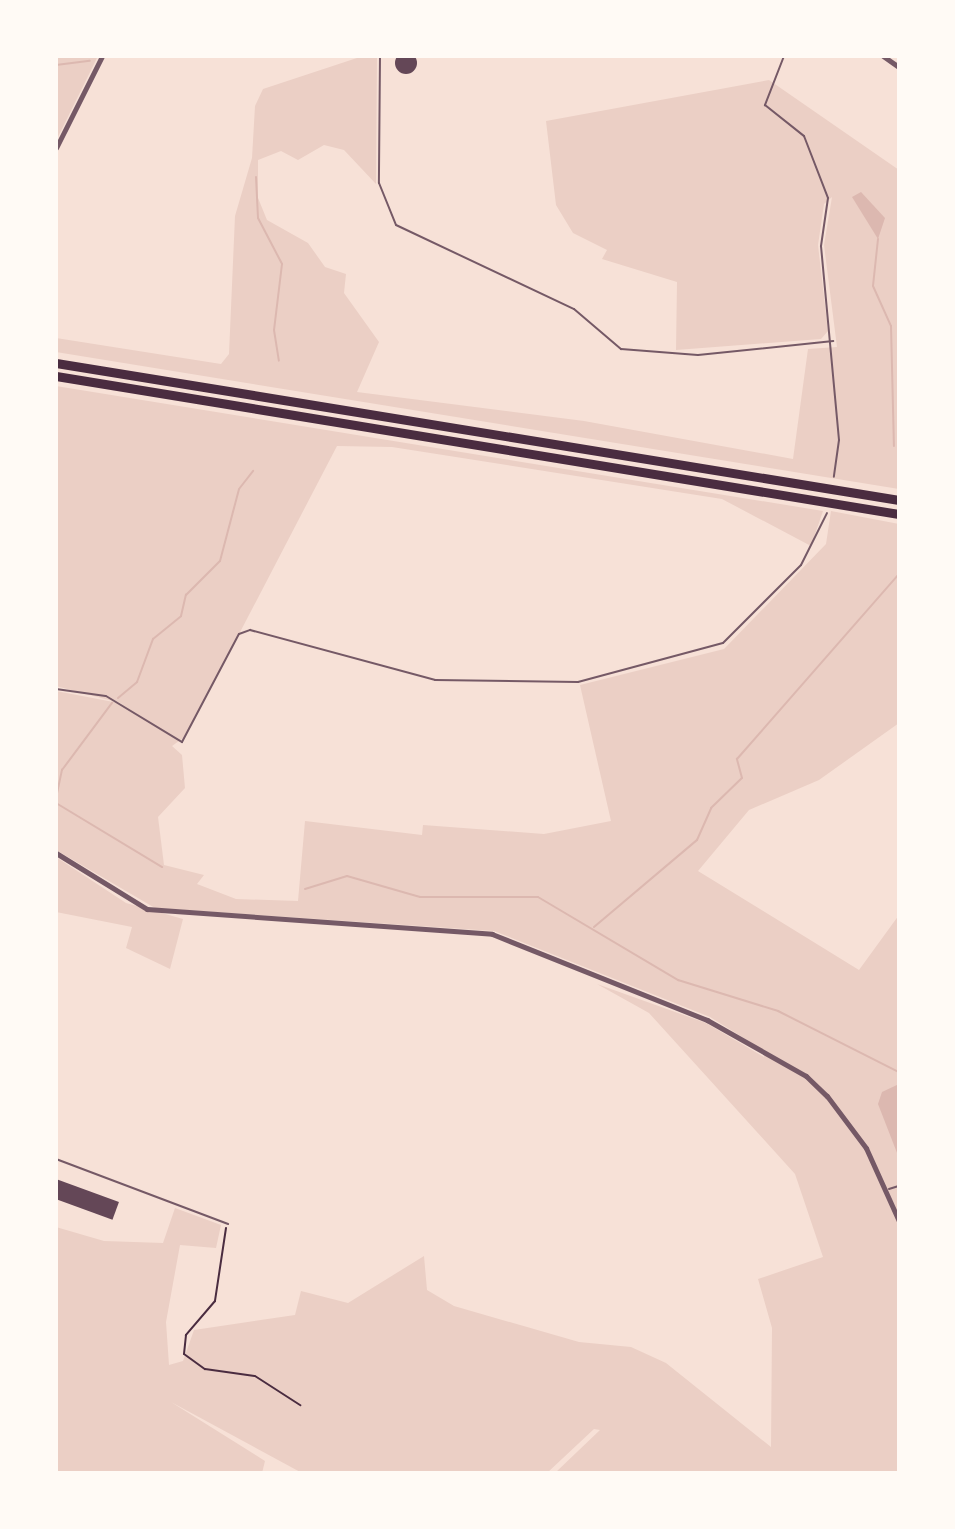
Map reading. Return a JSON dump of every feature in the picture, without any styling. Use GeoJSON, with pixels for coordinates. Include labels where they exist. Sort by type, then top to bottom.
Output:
{"type":"FeatureCollection","features":[{"type":"Feature","properties":{"kind":"highway"},"geometry":{"type":"LineString","coordinates":[[56,363],[899,500]]}},
{"type":"Feature","properties":{"kind":"highway"},"geometry":{"type":"LineString","coordinates":[[56,376],[899,514]]}},
{"type":"Feature","properties":{"kind":"street"},"geometry":{"type":"LineString","coordinates":[[56,148],[102,56]]}},
{"type":"Feature","properties":{"kind":"street"},"geometry":{"type":"LineString","coordinates":[[883,56],[899,67]]}},
{"type":"Feature","properties":{"kind":"street"},"geometry":{"type":"LineString","coordinates":[[56,853],[147,909],[492,934],[707,1020],[806,1076],[866,1148],[889,1189],[899,1221]]}},
{"type":"Feature","properties":{"kind":"lane"},"geometry":{"type":"LineString","coordinates":[[380,56],[379,183],[396,225],[574,309],[621,349],[698,355],[833,341]]}},
{"type":"Feature","properties":{"kind":"lane"},"geometry":{"type":"LineString","coordinates":[[784,56],[765,105],[804,136],[825,185],[821,246],[833,341],[834,477]]}},
{"type":"Feature","properties":{"kind":"lane"},"geometry":{"type":"LineString","coordinates":[[56,689],[106,696],[169,741],[182,742],[239,634],[250,630],[435,680],[578,682],[723,643],[801,565],[827,513]]}},
{"type":"Feature","properties":{"kind":"lane"},"geometry":{"type":"LineString","coordinates":[[56,1159],[227,1224]]}},
{"type":"Feature","properties":{"kind":"lane"},"geometry":{"type":"LineString","coordinates":[[889,1189],[899,1186]]}},
{"type":"Feature","properties":{"kind":"path"},"geometry":{"type":"LineString","coordinates":[[227,1224],[215,1301],[186,1335],[184,1354],[205,1369],[255,1376],[300,1405]]}},
{"type":"Feature","properties":{"kind":"shaded area"},"geometry":{"type":"Polygon","coordinates":[[[56,56],[98,56],[56,141],[56,56]]]}},
{"type":"Feature","properties":{"kind":"shaded area"},"geometry":{"type":"Polygon","coordinates":[[[363,56],[377,56],[376,184],[344,150],[324,145],[298,160],[281,151],[258,160],[258,198],[267,220],[308,243],[325,267],[346,274],[344,293],[379,342],[357,392],[584,421],[793,459],[808,349],[837,347],[824,245],[832,197],[824,204],[818,245],[828,331],[821,339],[676,350],[677,282],[602,259],[607,250],[573,233],[556,205],[546,121],[769,80],[899,170],[899,489],[56,352],[56,338],[221,364],[229,354],[235,216],[252,158],[255,106],[263,89],[363,56]]]}},
{"type":"Feature","properties":{"kind":"shaded area"},"geometry":{"type":"Polygon","coordinates":[[[861,192],[885,218],[878,239],[852,197],[861,192]]]}},
{"type":"Feature","properties":{"kind":"shaded area"},"geometry":{"type":"Polygon","coordinates":[[[56,386],[823,511],[811,546],[722,499],[392,447],[337,446],[186,736],[172,746],[182,755],[185,788],[158,817],[164,865],[204,875],[197,884],[236,899],[298,901],[305,821],[422,835],[423,825],[544,834],[611,821],[580,685],[724,649],[826,544],[831,511],[899,524],[899,723],[819,780],[749,810],[698,871],[859,970],[899,915],[899,1473],[555,1473],[600,1430],[594,1429],[547,1473],[302,1473],[171,1402],[265,1461],[262,1473],[56,1473],[56,1227],[104,1241],[163,1243],[175,1208],[221,1225],[216,1248],[180,1245],[166,1322],[169,1365],[183,1361],[194,1330],[295,1315],[301,1291],[348,1303],[424,1256],[427,1290],[454,1306],[579,1342],[631,1347],[666,1363],[771,1447],[772,1328],[758,1279],[823,1257],[795,1174],[649,1013],[597,984],[706,1023],[764,1057],[765,1051],[710,1017],[494,931],[155,908],[56,850],[56,691],[124,704],[56,686],[56,386]]]}},
{"type":"Feature","properties":{"kind":"shaded area"},"geometry":{"type":"Polygon","coordinates":[[[56,857],[126,903],[183,919],[170,969],[126,948],[132,927],[56,912],[56,857]]]}},
{"type":"Feature","properties":{"kind":"shaded area"},"geometry":{"type":"Polygon","coordinates":[[[899,1084],[899,1158],[878,1104],[882,1092],[899,1084]]]}},
{"type":"Feature","properties":{"kind":"building"},"geometry":{"type":"Polygon","coordinates":[[[406,52],[414,55],[417,63],[414,71],[406,74],[398,71],[395,63],[398,55],[406,52]]]}},
{"type":"Feature","properties":{"kind":"building"},"geometry":{"type":"Polygon","coordinates":[[[56,1179],[119,1202],[112,1220],[56,1199],[56,1179]]]}},
{"type":"Feature","properties":{"kind":"waterway"},"geometry":{"type":"LineString","coordinates":[[56,65],[90,61]]}},
{"type":"Feature","properties":{"kind":"waterway"},"geometry":{"type":"LineString","coordinates":[[256,177],[258,218],[282,264],[274,330],[279,361]]}},
{"type":"Feature","properties":{"kind":"waterway"},"geometry":{"type":"LineString","coordinates":[[878,239],[873,286],[891,326],[894,446]]}},
{"type":"Feature","properties":{"kind":"waterway"},"geometry":{"type":"LineString","coordinates":[[118,698],[137,682],[153,639],[181,616],[186,595],[220,561],[239,489],[253,471]]}},
{"type":"Feature","properties":{"kind":"waterway"},"geometry":{"type":"LineString","coordinates":[[594,927],[697,840],[711,808],[742,778],[737,759],[899,574]]}},
{"type":"Feature","properties":{"kind":"waterway"},"geometry":{"type":"LineString","coordinates":[[56,798],[62,770],[112,703]]}},
{"type":"Feature","properties":{"kind":"waterway"},"geometry":{"type":"LineString","coordinates":[[56,803],[162,867]]}},
{"type":"Feature","properties":{"kind":"waterway"},"geometry":{"type":"LineString","coordinates":[[305,889],[347,876],[420,897],[538,897],[678,980],[778,1011],[899,1072]]}}]}
